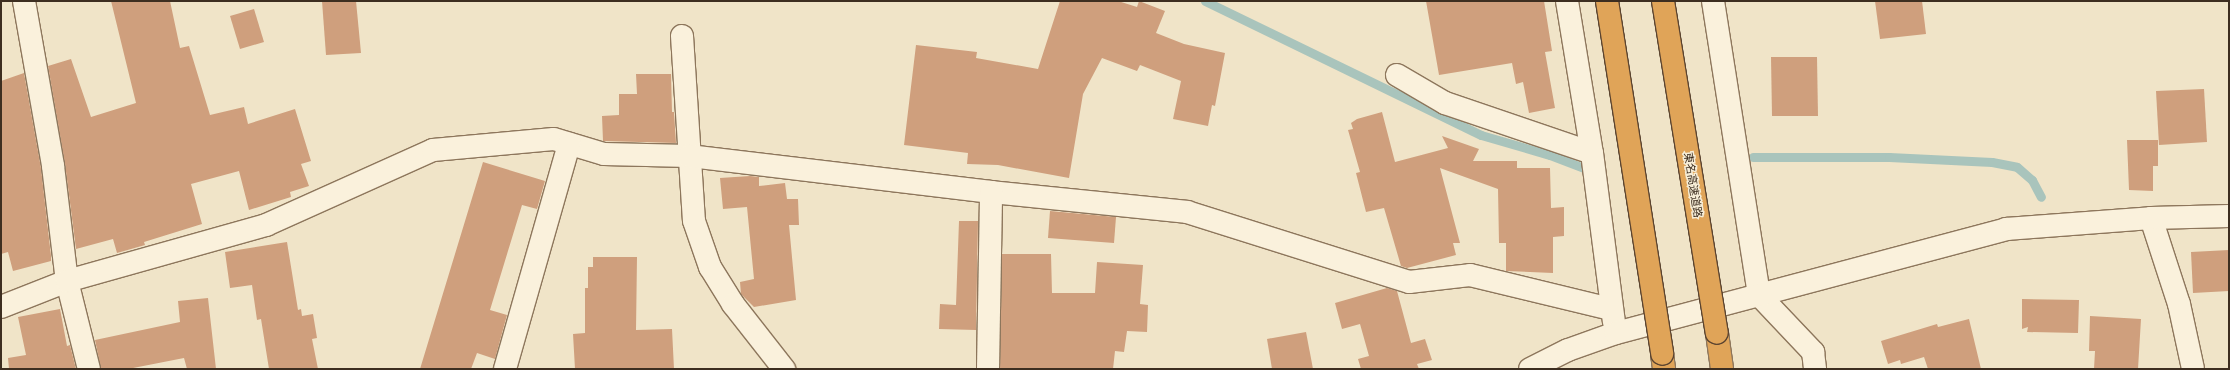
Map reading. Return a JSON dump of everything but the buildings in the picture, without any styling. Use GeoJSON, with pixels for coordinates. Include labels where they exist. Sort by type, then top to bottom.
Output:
{"type":"FeatureCollection","features":[{"type":"Feature","properties":{"kind":"highway"},"geometry":{"type":"LineString","coordinates":[[1607,1],[1663,362]]}},
{"type":"Feature","properties":{"kind":"highway","name":"東名高速道路"},"geometry":{"type":"LineString","coordinates":[[1663,1],[1722,369]]}},
{"type":"Feature","properties":{"kind":"street"},"geometry":{"type":"LineString","coordinates":[[24,1],[53,166],[67,281],[89,369]]}},
{"type":"Feature","properties":{"kind":"street"},"geometry":{"type":"LineString","coordinates":[[1567,1],[1592,153],[1611,309],[1616,334]]}},
{"type":"Feature","properties":{"kind":"street"},"geometry":{"type":"LineString","coordinates":[[1713,1],[1759,295],[1813,352],[1815,369]]}},
{"type":"Feature","properties":{"kind":"street"},"geometry":{"type":"LineString","coordinates":[[682,36],[694,221],[710,267],[733,304],[784,369]]}},
{"type":"Feature","properties":{"kind":"street"},"geometry":{"type":"LineString","coordinates":[[1397,76],[1445,104],[1592,153]]}},
{"type":"Feature","properties":{"kind":"street"},"geometry":{"type":"LineString","coordinates":[[1,306],[67,281],[266,225],[432,150],[554,139],[604,154],[689,156],[991,192],[1188,212],[1409,282],[1470,275],[1611,309]]}},
{"type":"Feature","properties":{"kind":"street"},"geometry":{"type":"LineString","coordinates":[[505,369],[569,144]]}},
{"type":"Feature","properties":{"kind":"street"},"geometry":{"type":"LineString","coordinates":[[988,369],[991,192]]}},
{"type":"Feature","properties":{"kind":"street"},"geometry":{"type":"LineString","coordinates":[[1530,369],[1570,360],[1616,334],[2006,229],[2151,218],[2229,216]]}},
{"type":"Feature","properties":{"kind":"street"},"geometry":{"type":"LineString","coordinates":[[2151,218],[2179,304],[2193,369]]}},
{"type":"Feature","properties":{"kind":"waterway"},"geometry":{"type":"LineString","coordinates":[[1205,1],[1481,135],[1550,155],[1594,172]]}},
{"type":"Feature","properties":{"kind":"waterway"},"geometry":{"type":"LineString","coordinates":[[1753,157],[1889,157],[1992,162],[2017,167],[2032,180],[2041,197]]}}]}
